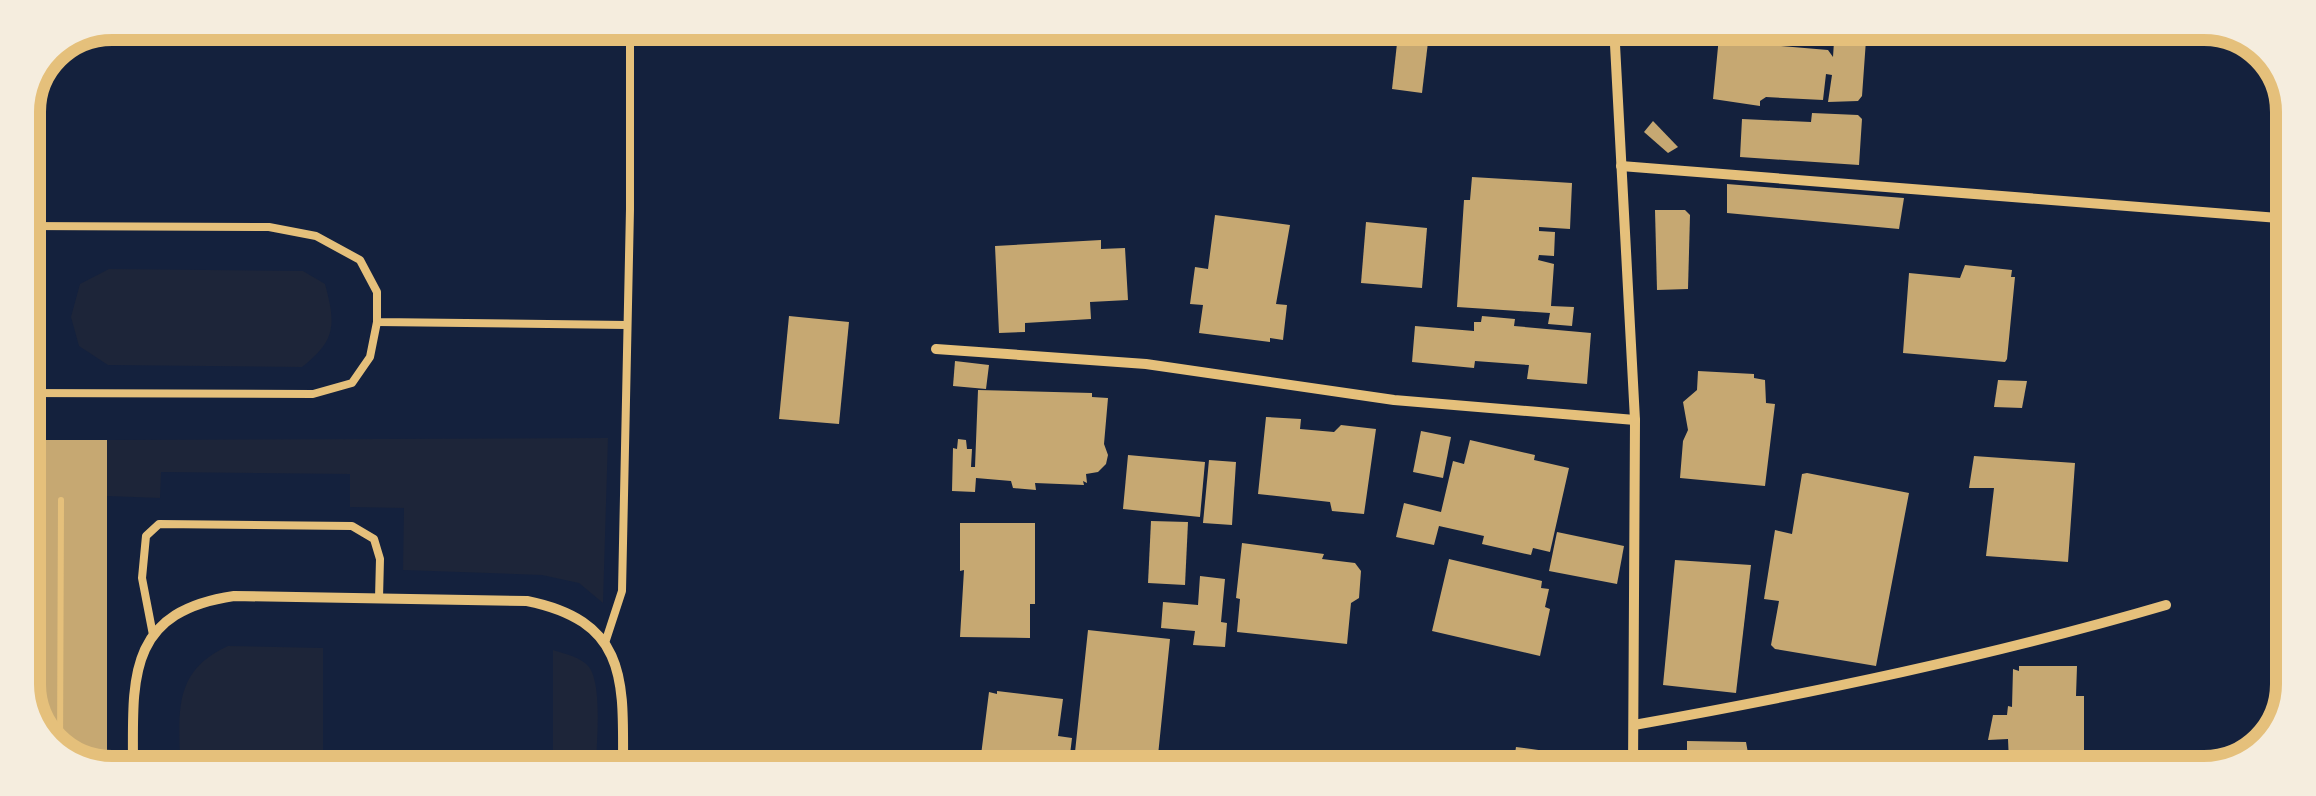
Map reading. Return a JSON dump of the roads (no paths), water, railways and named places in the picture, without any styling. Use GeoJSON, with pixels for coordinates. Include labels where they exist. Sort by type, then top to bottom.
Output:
{"type":"FeatureCollection","features":[{"type":"Feature","properties":{"kind":"street"},"geometry":{"type":"LineString","coordinates":[[1615,40],[1636,420],[1633,756]]}},
{"type":"Feature","properties":{"kind":"street"},"geometry":{"type":"LineString","coordinates":[[1621,166],[2276,218]]}},
{"type":"Feature","properties":{"kind":"street"},"geometry":{"type":"LineString","coordinates":[[936,349],[1146,364],[1394,400],[1636,420]]}},
{"type":"Feature","properties":{"kind":"street"},"geometry":{"type":"LineString","coordinates":[[133,756],[133,693],[139,662],[153,635],[175,614],[203,600],[234,596],[527,601],[557,607],[584,621],[605,642],[619,670],[623,756]]}},
{"type":"Feature","properties":{"kind":"street"},"geometry":{"type":"LineString","coordinates":[[1634,725],[1762,702],[2065,634],[2166,605]]}},
{"type":"Feature","properties":{"kind":"lane"},"geometry":{"type":"LineString","coordinates":[[605,642],[622,591],[630,40]]}},
{"type":"Feature","properties":{"kind":"lane"},"geometry":{"type":"LineString","coordinates":[[40,226],[269,227],[316,236],[360,260],[377,292],[377,322],[370,357],[352,383],[313,394],[40,393]]}},
{"type":"Feature","properties":{"kind":"lane"},"geometry":{"type":"LineString","coordinates":[[377,322],[627,325]]}},
{"type":"Feature","properties":{"kind":"lane"},"geometry":{"type":"LineString","coordinates":[[153,635],[142,578],[146,536],[159,524],[352,526],[374,539],[380,559],[380,598]]}}]}
